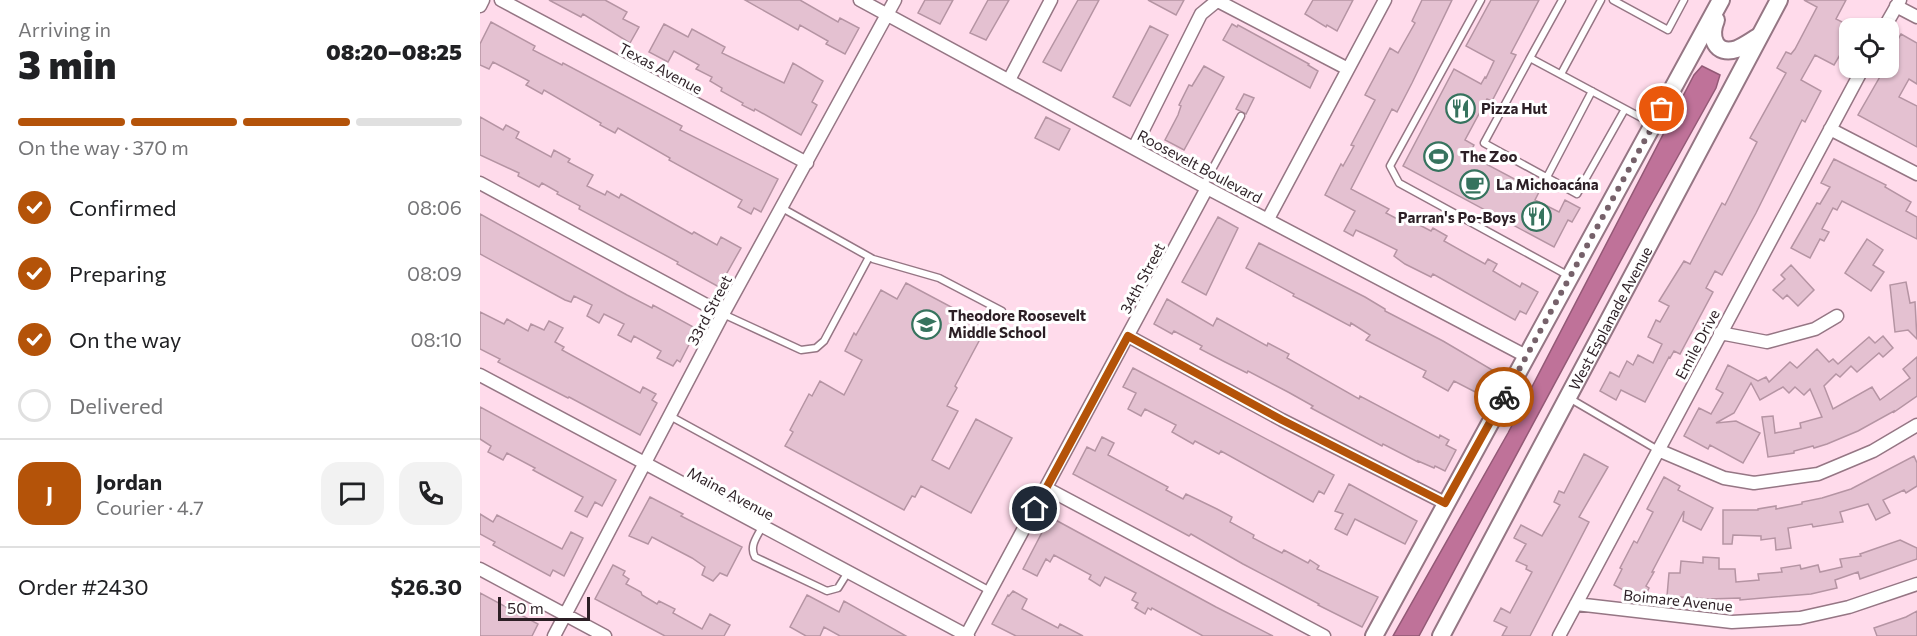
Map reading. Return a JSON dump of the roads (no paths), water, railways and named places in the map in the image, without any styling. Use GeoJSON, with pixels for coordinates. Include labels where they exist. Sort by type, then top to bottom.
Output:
{"type":"FeatureCollection","features":[{"type":"Feature","properties":{"kind":"main road"},"geometry":{"type":"LineString","coordinates":[[1722,0],[1712,33],[1713,41],[1719,48],[1730,50],[1738,48],[1758,37]]}},
{"type":"Feature","properties":{"kind":"main road"},"geometry":{"type":"LineString","coordinates":[[1374,636],[1722,0]]}},
{"type":"Feature","properties":{"kind":"main road","name":"West Esplanade Avenue"},"geometry":{"type":"LineString","coordinates":[[1441,636],[1779,0]]}},
{"type":"Feature","properties":{"kind":"main road"},"geometry":{"type":"LineString","coordinates":[[1384,616],[1385,636]]}},
{"type":"Feature","properties":{"kind":"street"},"geometry":{"type":"LineString","coordinates":[[480,6],[483,0]]}},
{"type":"Feature","properties":{"kind":"street","name":"Texas Avenue"},"geometry":{"type":"LineString","coordinates":[[501,0],[807,163]]}},
{"type":"Feature","properties":{"kind":"street","name":"Roosevelt Boulevard"},"geometry":{"type":"LineString","coordinates":[[860,0],[1205,187],[1526,356]]}},
{"type":"Feature","properties":{"kind":"street","name":"33rd Street"},"geometry":{"type":"LineString","coordinates":[[554,636],[723,314],[895,0]]}},
{"type":"Feature","properties":{"kind":"street"},"geometry":{"type":"LineString","coordinates":[[1009,80],[1051,0]]}},
{"type":"Feature","properties":{"kind":"street"},"geometry":{"type":"LineString","coordinates":[[1134,148],[1201,14],[1217,0],[1348,69]]}},
{"type":"Feature","properties":{"kind":"street"},"geometry":{"type":"LineString","coordinates":[[1268,219],[1385,0]]}},
{"type":"Feature","properties":{"kind":"street"},"geometry":{"type":"LineString","coordinates":[[1890,18],[1898,3],[1917,17]]}},
{"type":"Feature","properties":{"kind":"street","name":"Emile Drive"},"geometry":{"type":"LineString","coordinates":[[1558,636],[1858,78]]}},
{"type":"Feature","properties":{"kind":"street"},"geometry":{"type":"LineString","coordinates":[[1830,129],[1917,174]]}},
{"type":"Feature","properties":{"kind":"street"},"geometry":{"type":"LineString","coordinates":[[480,183],[723,314]]}},
{"type":"Feature","properties":{"kind":"street","name":"34th Street"},"geometry":{"type":"LineString","coordinates":[[967,636],[1205,187]]}},
{"type":"Feature","properties":{"kind":"street"},"geometry":{"type":"LineString","coordinates":[[1720,333],[1767,342],[1815,329],[1837,316]]}},
{"type":"Feature","properties":{"kind":"street"},"geometry":{"type":"LineString","coordinates":[[1128,336],[1282,420],[1445,503]]}},
{"type":"Feature","properties":{"kind":"street","name":"Maine Avenue"},"geometry":{"type":"LineString","coordinates":[[480,375],[967,636]]}},
{"type":"Feature","properties":{"kind":"street"},"geometry":{"type":"LineString","coordinates":[[1658,450],[1724,478],[1754,483],[1818,474],[1873,451],[1917,425]]}},
{"type":"Feature","properties":{"kind":"street"},"geometry":{"type":"LineString","coordinates":[[1046,488],[1324,636]]}},
{"type":"Feature","properties":{"kind":"street"},"geometry":{"type":"LineString","coordinates":[[480,569],[605,636]]}},
{"type":"Feature","properties":{"kind":"street","name":"Boimare Avenue"},"geometry":{"type":"LineString","coordinates":[[1576,604],[1732,622],[1777,620],[1800,618],[1849,607],[1917,584]]}},
{"type":"Feature","properties":{"kind":"lane"},"geometry":{"type":"LineString","coordinates":[[1481,0],[1390,166],[1399,183],[1570,277]]}},
{"type":"Feature","properties":{"kind":"lane"},"geometry":{"type":"LineString","coordinates":[[1562,0],[1484,143],[1577,194],[1624,108]]}},
{"type":"Feature","properties":{"kind":"lane"},"geometry":{"type":"LineString","coordinates":[[1561,74],[1601,0]]}},
{"type":"Feature","properties":{"kind":"lane"},"geometry":{"type":"LineString","coordinates":[[1613,0],[1668,30],[1684,0]]}},
{"type":"Feature","properties":{"kind":"lane"},"geometry":{"type":"LineString","coordinates":[[1530,58],[1654,124]]}},
{"type":"Feature","properties":{"kind":"lane"},"geometry":{"type":"LineString","coordinates":[[1546,177],[1592,91]]}},
{"type":"Feature","properties":{"kind":"lane"},"geometry":{"type":"LineString","coordinates":[[1205,187],[1240,116]]}},
{"type":"Feature","properties":{"kind":"lane"},"geometry":{"type":"LineString","coordinates":[[782,208],[869,257],[939,278],[1002,311]]}},
{"type":"Feature","properties":{"kind":"lane"},"geometry":{"type":"LineString","coordinates":[[723,314],[801,350],[816,348],[824,341],[869,257]]}},
{"type":"Feature","properties":{"kind":"lane"},"geometry":{"type":"LineString","coordinates":[[1569,398],[1658,450]]}},
{"type":"Feature","properties":{"kind":"lane"},"geometry":{"type":"LineString","coordinates":[[670,416],[990,591]]}},
{"type":"Feature","properties":{"kind":"lane"},"geometry":{"type":"LineString","coordinates":[[762,527],[753,544],[752,552],[755,557],[827,591],[838,588],[848,572]]}},
{"type":"Feature","properties":{"kind":"place","name":"Pizza Hut"},"geometry":{"type":"Point","coordinates":[1460,108]}},
{"type":"Feature","properties":{"kind":"place","name":"The Zoo"},"geometry":{"type":"Point","coordinates":[1439,156]}},
{"type":"Feature","properties":{"kind":"place","name":"La Michoacána"},"geometry":{"type":"Point","coordinates":[1475,184]}},
{"type":"Feature","properties":{"kind":"place","name":"Parran's Po-Boys"},"geometry":{"type":"Point","coordinates":[1537,217]}},
{"type":"Feature","properties":{"kind":"place","name":"Theodore Roosevelt Middle School"},"geometry":{"type":"Point","coordinates":[927,324]}}]}
